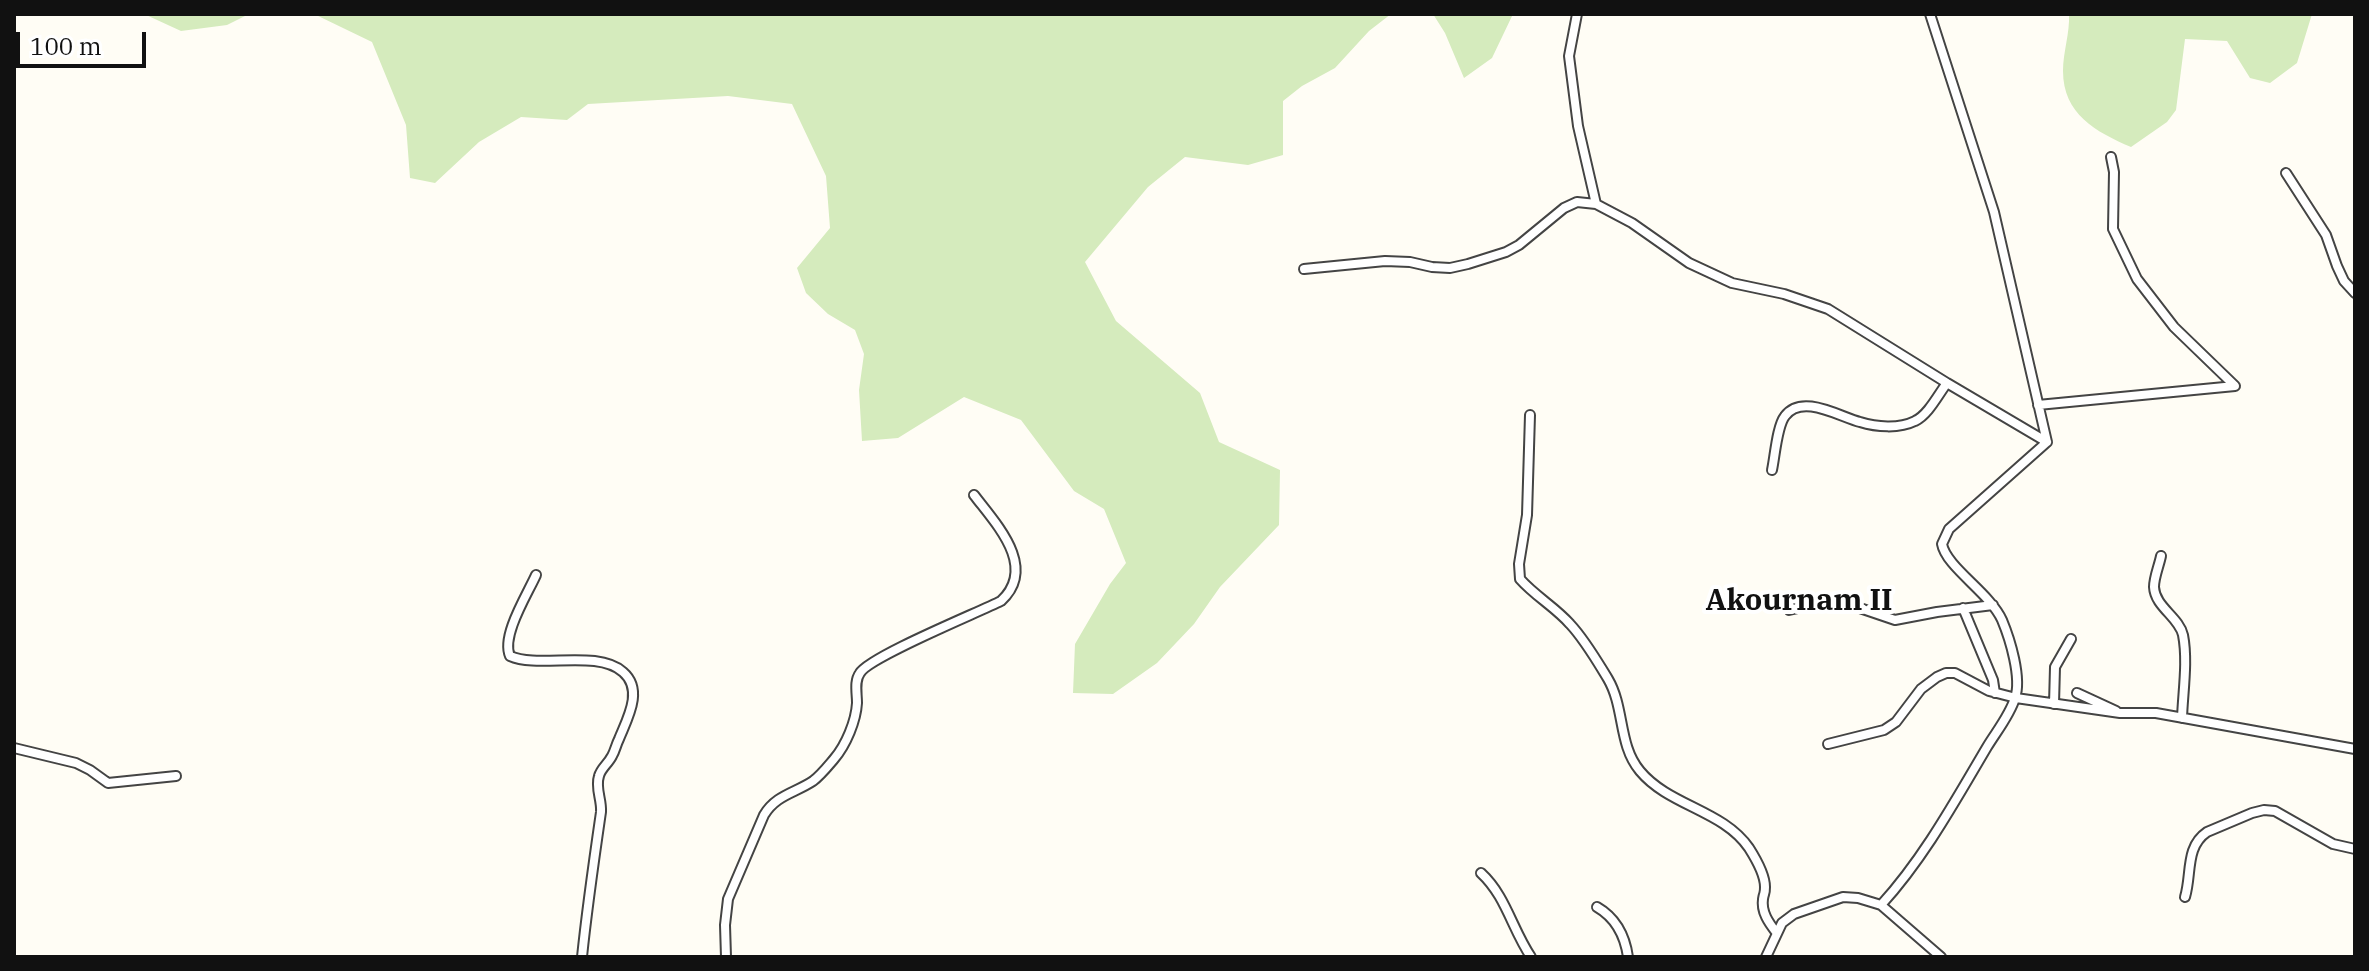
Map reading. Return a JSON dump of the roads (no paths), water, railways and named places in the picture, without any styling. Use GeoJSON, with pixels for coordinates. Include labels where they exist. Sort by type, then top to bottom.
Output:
{"type":"FeatureCollection","features":[{"type":"Feature","properties":{"kind":"street"},"geometry":{"type":"LineString","coordinates":[[1577,14],[1569,56],[1578,126],[1596,204]]}},
{"type":"Feature","properties":{"kind":"street"},"geometry":{"type":"LineString","coordinates":[[1930,14],[1994,212],[2047,442]]}},
{"type":"Feature","properties":{"kind":"street"},"geometry":{"type":"LineString","coordinates":[[2038,405],[2235,386],[2174,327],[2137,279],[2113,229],[2114,172],[2111,157]]}},
{"type":"Feature","properties":{"kind":"street"},"geometry":{"type":"LineString","coordinates":[[2286,173],[2326,235],[2344,281],[2355,293]]}},
{"type":"Feature","properties":{"kind":"street"},"geometry":{"type":"LineString","coordinates":[[1304,269],[1385,261],[1450,268],[1468,264],[1519,245],[1564,208],[1577,202],[1596,204],[1632,223],[1689,263],[1732,283],[1784,294],[1828,309],[2047,442]]}},
{"type":"Feature","properties":{"kind":"street"},"geometry":{"type":"LineString","coordinates":[[1772,470],[1781,422],[1792,410],[1805,406],[1821,408],[1862,423],[1904,425],[1918,420],[1947,383]]}},
{"type":"Feature","properties":{"kind":"street"},"geometry":{"type":"LineString","coordinates":[[1530,415],[1527,515],[1519,564],[1520,579],[1570,623],[1601,668],[1616,697],[1627,746],[1639,770],[1657,787],[1716,820],[1750,849],[1764,878],[1762,907],[1767,921],[1776,932]]}},
{"type":"Feature","properties":{"kind":"street"},"geometry":{"type":"LineString","coordinates":[[1881,905],[1930,841],[2016,698],[2011,644],[2001,618],[1993,605],[1949,560],[1942,544],[1949,529],[2047,442]]}},
{"type":"Feature","properties":{"kind":"street"},"geometry":{"type":"LineString","coordinates":[[726,957],[728,899],[764,815],[781,796],[811,782],[837,755],[846,740],[857,707],[861,670],[898,649],[1001,601],[1013,587],[1017,570],[1015,556],[974,495]]}},
{"type":"Feature","properties":{"kind":"street"},"geometry":{"type":"LineString","coordinates":[[2161,556],[2154,588],[2183,636],[2182,718]]}},
{"type":"Feature","properties":{"kind":"street"},"geometry":{"type":"LineString","coordinates":[[536,575],[508,636],[510,656],[525,660],[605,663],[623,672],[634,690],[612,757],[600,771],[597,781],[601,808],[582,957]]}},
{"type":"Feature","properties":{"kind":"street"},"geometry":{"type":"LineString","coordinates":[[1789,610],[1825,603],[1845,603],[1895,620],[1993,605]]}},
{"type":"Feature","properties":{"kind":"street"},"geometry":{"type":"LineString","coordinates":[[1963,608],[1993,680],[1995,693]]}},
{"type":"Feature","properties":{"kind":"street"},"geometry":{"type":"LineString","coordinates":[[2054,704],[2055,667],[2071,639]]}},
{"type":"Feature","properties":{"kind":"street"},"geometry":{"type":"LineString","coordinates":[[1828,744],[1884,730],[1896,722],[1921,689],[1937,677],[1955,673],[1995,693],[2016,698],[2120,713],[2156,713],[2355,749]]}},
{"type":"Feature","properties":{"kind":"street"},"geometry":{"type":"LineString","coordinates":[[2077,693],[2120,713]]}},
{"type":"Feature","properties":{"kind":"street"},"geometry":{"type":"LineString","coordinates":[[14,748],[76,763],[108,783],[176,776]]}},
{"type":"Feature","properties":{"kind":"street"},"geometry":{"type":"LineString","coordinates":[[2185,897],[2191,851],[2199,837],[2264,810],[2275,811],[2333,844],[2355,849]]}},
{"type":"Feature","properties":{"kind":"street"},"geometry":{"type":"LineString","coordinates":[[1481,873],[1507,907],[1531,957]]}},
{"type":"Feature","properties":{"kind":"street"},"geometry":{"type":"LineString","coordinates":[[1766,957],[1776,932],[1794,914],[1832,899],[1858,898],[1881,905],[1941,957]]}},
{"type":"Feature","properties":{"kind":"street"},"geometry":{"type":"LineString","coordinates":[[1597,907],[1617,925],[1628,957]]}},
{"type":"Feature","properties":{"kind":"district","name":"Akournam II"},"geometry":{"type":"Point","coordinates":[1799,601]}}]}
